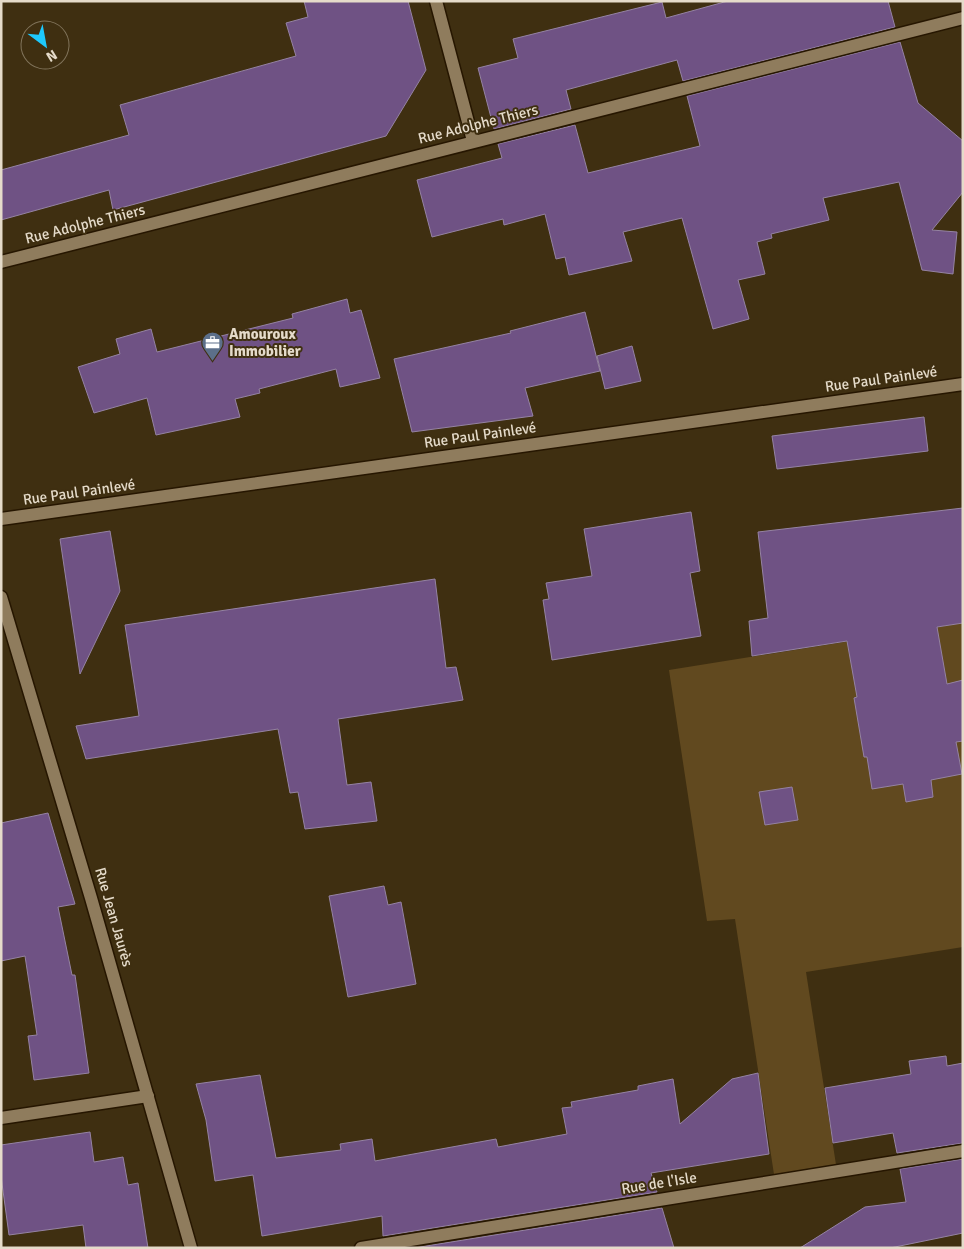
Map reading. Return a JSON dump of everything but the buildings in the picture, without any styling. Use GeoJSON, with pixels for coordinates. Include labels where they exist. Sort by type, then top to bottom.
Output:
{"type":"FeatureCollection","features":[{"type":"Feature","properties":{"kind":"street"},"geometry":{"type":"LineString","coordinates":[[436,1],[474,142]]}},
{"type":"Feature","properties":{"kind":"street","name":"Rue Adolphe Thiers"},"geometry":{"type":"LineString","coordinates":[[1,262],[963,18]]}},
{"type":"Feature","properties":{"kind":"street","name":"Rue Paul Painlevé"},"geometry":{"type":"LineString","coordinates":[[1,519],[963,384]]}},
{"type":"Feature","properties":{"kind":"street","name":"Rue Jean Jaurès"},"geometry":{"type":"LineString","coordinates":[[1,597],[191,1248]]}},
{"type":"Feature","properties":{"kind":"street"},"geometry":{"type":"LineString","coordinates":[[1,1118],[148,1096]]}},
{"type":"Feature","properties":{"kind":"street","name":"Rue de l'Isle"},"geometry":{"type":"LineString","coordinates":[[361,1248],[963,1151]]}},
{"type":"Feature","properties":{"kind":"shaded area"},"geometry":{"type":"Polygon","coordinates":[[[963,623],[963,947],[806,972],[837,1171],[775,1181],[735,919],[707,921],[669,670],[963,623]]]}},
{"type":"Feature","properties":{"kind":"place","name":"Amouroux Immobilier"},"geometry":{"type":"Point","coordinates":[213,362]}}]}
